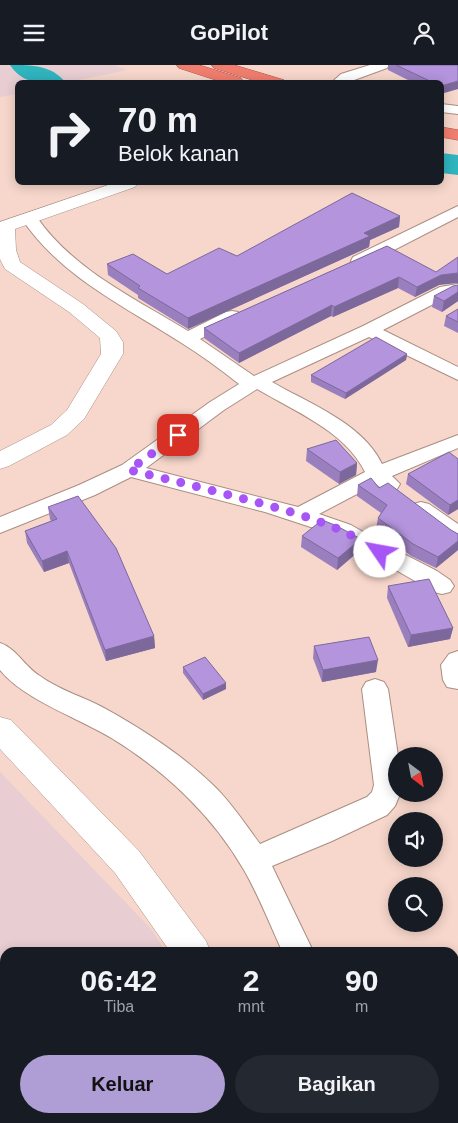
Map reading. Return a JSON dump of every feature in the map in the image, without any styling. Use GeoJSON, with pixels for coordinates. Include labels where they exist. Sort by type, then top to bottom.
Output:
{"type":"FeatureCollection","features":[{"type":"Feature","properties":{"kind":"highway"},"geometry":{"type":"LineString","coordinates":[[184,65],[232,80]]}},
{"type":"Feature","properties":{"kind":"highway"},"geometry":{"type":"LineString","coordinates":[[219,65],[269,80]]}},
{"type":"Feature","properties":{"kind":"highway"},"geometry":{"type":"LineString","coordinates":[[444,123],[458,125]]}},
{"type":"Feature","properties":{"kind":"highway"},"geometry":{"type":"LineString","coordinates":[[444,133],[458,135]]}},
{"type":"Feature","properties":{"kind":"street"},"geometry":{"type":"LineString","coordinates":[[342,80],[382,65]]}},
{"type":"Feature","properties":{"kind":"street"},"geometry":{"type":"LineString","coordinates":[[444,108],[458,110]]}},
{"type":"Feature","properties":{"kind":"street"},"geometry":{"type":"LineString","coordinates":[[0,461],[59,430],[76,414],[112,354],[112,342],[109,335],[76,308],[12,265],[6,250],[6,226],[124,185]]}},
{"type":"Feature","properties":{"kind":"street"},"geometry":{"type":"LineString","coordinates":[[344,267],[458,211]]}},
{"type":"Feature","properties":{"kind":"street"},"geometry":{"type":"LineString","coordinates":[[30,219],[54,249],[115,293],[255,383],[341,430],[368,455],[377,474],[458,535]]}},
{"type":"Feature","properties":{"kind":"street"},"geometry":{"type":"LineString","coordinates":[[0,525],[87,490],[129,470],[217,407],[255,383],[369,330],[446,291],[458,289]]}},
{"type":"Feature","properties":{"kind":"street"},"geometry":{"type":"LineString","coordinates":[[187,338],[245,311]]}},
{"type":"Feature","properties":{"kind":"street"},"geometry":{"type":"LineString","coordinates":[[369,330],[458,374]]}},
{"type":"Feature","properties":{"kind":"street"},"geometry":{"type":"LineString","coordinates":[[300,515],[377,474],[458,441]]}},
{"type":"Feature","properties":{"kind":"street"},"geometry":{"type":"LineString","coordinates":[[129,470],[226,494],[300,515],[343,530],[442,585]]}},
{"type":"Feature","properties":{"kind":"street"},"geometry":{"type":"LineString","coordinates":[[0,652],[13,668],[31,684],[124,732],[197,787],[224,818],[254,860],[296,947]]}},
{"type":"Feature","properties":{"kind":"street"},"geometry":{"type":"LineString","coordinates":[[254,860],[322,832],[377,806],[385,798],[388,785],[375,689]]}},
{"type":"Feature","properties":{"kind":"street"},"geometry":{"type":"LineString","coordinates":[[0,729],[127,862],[189,947]]}},
{"type":"Feature","properties":{"kind":"shaded area"},"geometry":{"type":"Polygon","coordinates":[[[0,65],[114,65],[127,70],[79,80],[15,80],[15,94],[0,97],[0,65]]]}},
{"type":"Feature","properties":{"kind":"shaded area"},"geometry":{"type":"Polygon","coordinates":[[[0,772],[152,930],[163,947],[0,947],[0,772]]]}},
{"type":"Feature","properties":{"kind":"building"},"geometry":{"type":"Polygon","coordinates":[[[396,65],[458,65],[458,81],[444,85],[444,80],[428,80],[396,65]]]}},
{"type":"Feature","properties":{"kind":"building"},"geometry":{"type":"Polygon","coordinates":[[[352,193],[400,216],[364,233],[370,236],[188,318],[138,288],[140,286],[107,264],[133,254],[167,274],[219,248],[237,256],[352,193]]]}},
{"type":"Feature","properties":{"kind":"building"},"geometry":{"type":"Polygon","coordinates":[[[387,246],[436,272],[458,257],[458,273],[441,275],[417,287],[399,277],[334,307],[332,305],[239,353],[204,328],[387,246]]]}},
{"type":"Feature","properties":{"kind":"building"},"geometry":{"type":"Polygon","coordinates":[[[458,285],[458,292],[444,301],[434,296],[453,286],[458,285]]]}},
{"type":"Feature","properties":{"kind":"building"},"geometry":{"type":"Polygon","coordinates":[[[458,309],[458,322],[446,316],[458,309]]]}},
{"type":"Feature","properties":{"kind":"building"},"geometry":{"type":"Polygon","coordinates":[[[376,337],[407,354],[346,393],[311,375],[376,337]]]}},
{"type":"Feature","properties":{"kind":"building"},"geometry":{"type":"Polygon","coordinates":[[[336,440],[357,463],[340,472],[307,449],[336,440]]]}},
{"type":"Feature","properties":{"kind":"building"},"geometry":{"type":"Polygon","coordinates":[[[449,452],[458,459],[458,500],[450,505],[408,474],[449,452]]]}},
{"type":"Feature","properties":{"kind":"building"},"geometry":{"type":"Polygon","coordinates":[[[371,478],[379,488],[388,483],[458,534],[458,541],[438,557],[413,544],[378,518],[387,505],[358,485],[371,478]]]}},
{"type":"Feature","properties":{"kind":"building"},"geometry":{"type":"Polygon","coordinates":[[[78,496],[116,548],[154,636],[105,650],[67,551],[42,561],[25,531],[57,519],[48,507],[78,496]]]}},
{"type":"Feature","properties":{"kind":"building"},"geometry":{"type":"Polygon","coordinates":[[[322,520],[361,539],[338,558],[302,536],[322,520]]]}},
{"type":"Feature","properties":{"kind":"building"},"geometry":{"type":"Polygon","coordinates":[[[429,579],[453,628],[411,635],[388,586],[429,579]]]}},
{"type":"Feature","properties":{"kind":"building"},"geometry":{"type":"Polygon","coordinates":[[[369,637],[378,660],[323,670],[314,646],[369,637]]]}},
{"type":"Feature","properties":{"kind":"building"},"geometry":{"type":"Polygon","coordinates":[[[205,657],[226,683],[203,694],[183,667],[205,657]]]}},
{"type":"Feature","properties":{"kind":"waterway"},"geometry":{"type":"LineString","coordinates":[[24,65],[47,80]]}},
{"type":"Feature","properties":{"kind":"waterway"},"geometry":{"type":"LineString","coordinates":[[444,163],[458,165]]}},
{"type":"Feature","properties":{"kind":"route"},"geometry":{"type":"LineString","coordinates":[[178,435],[129,470],[300,515],[343,530],[380,552]]}}]}
